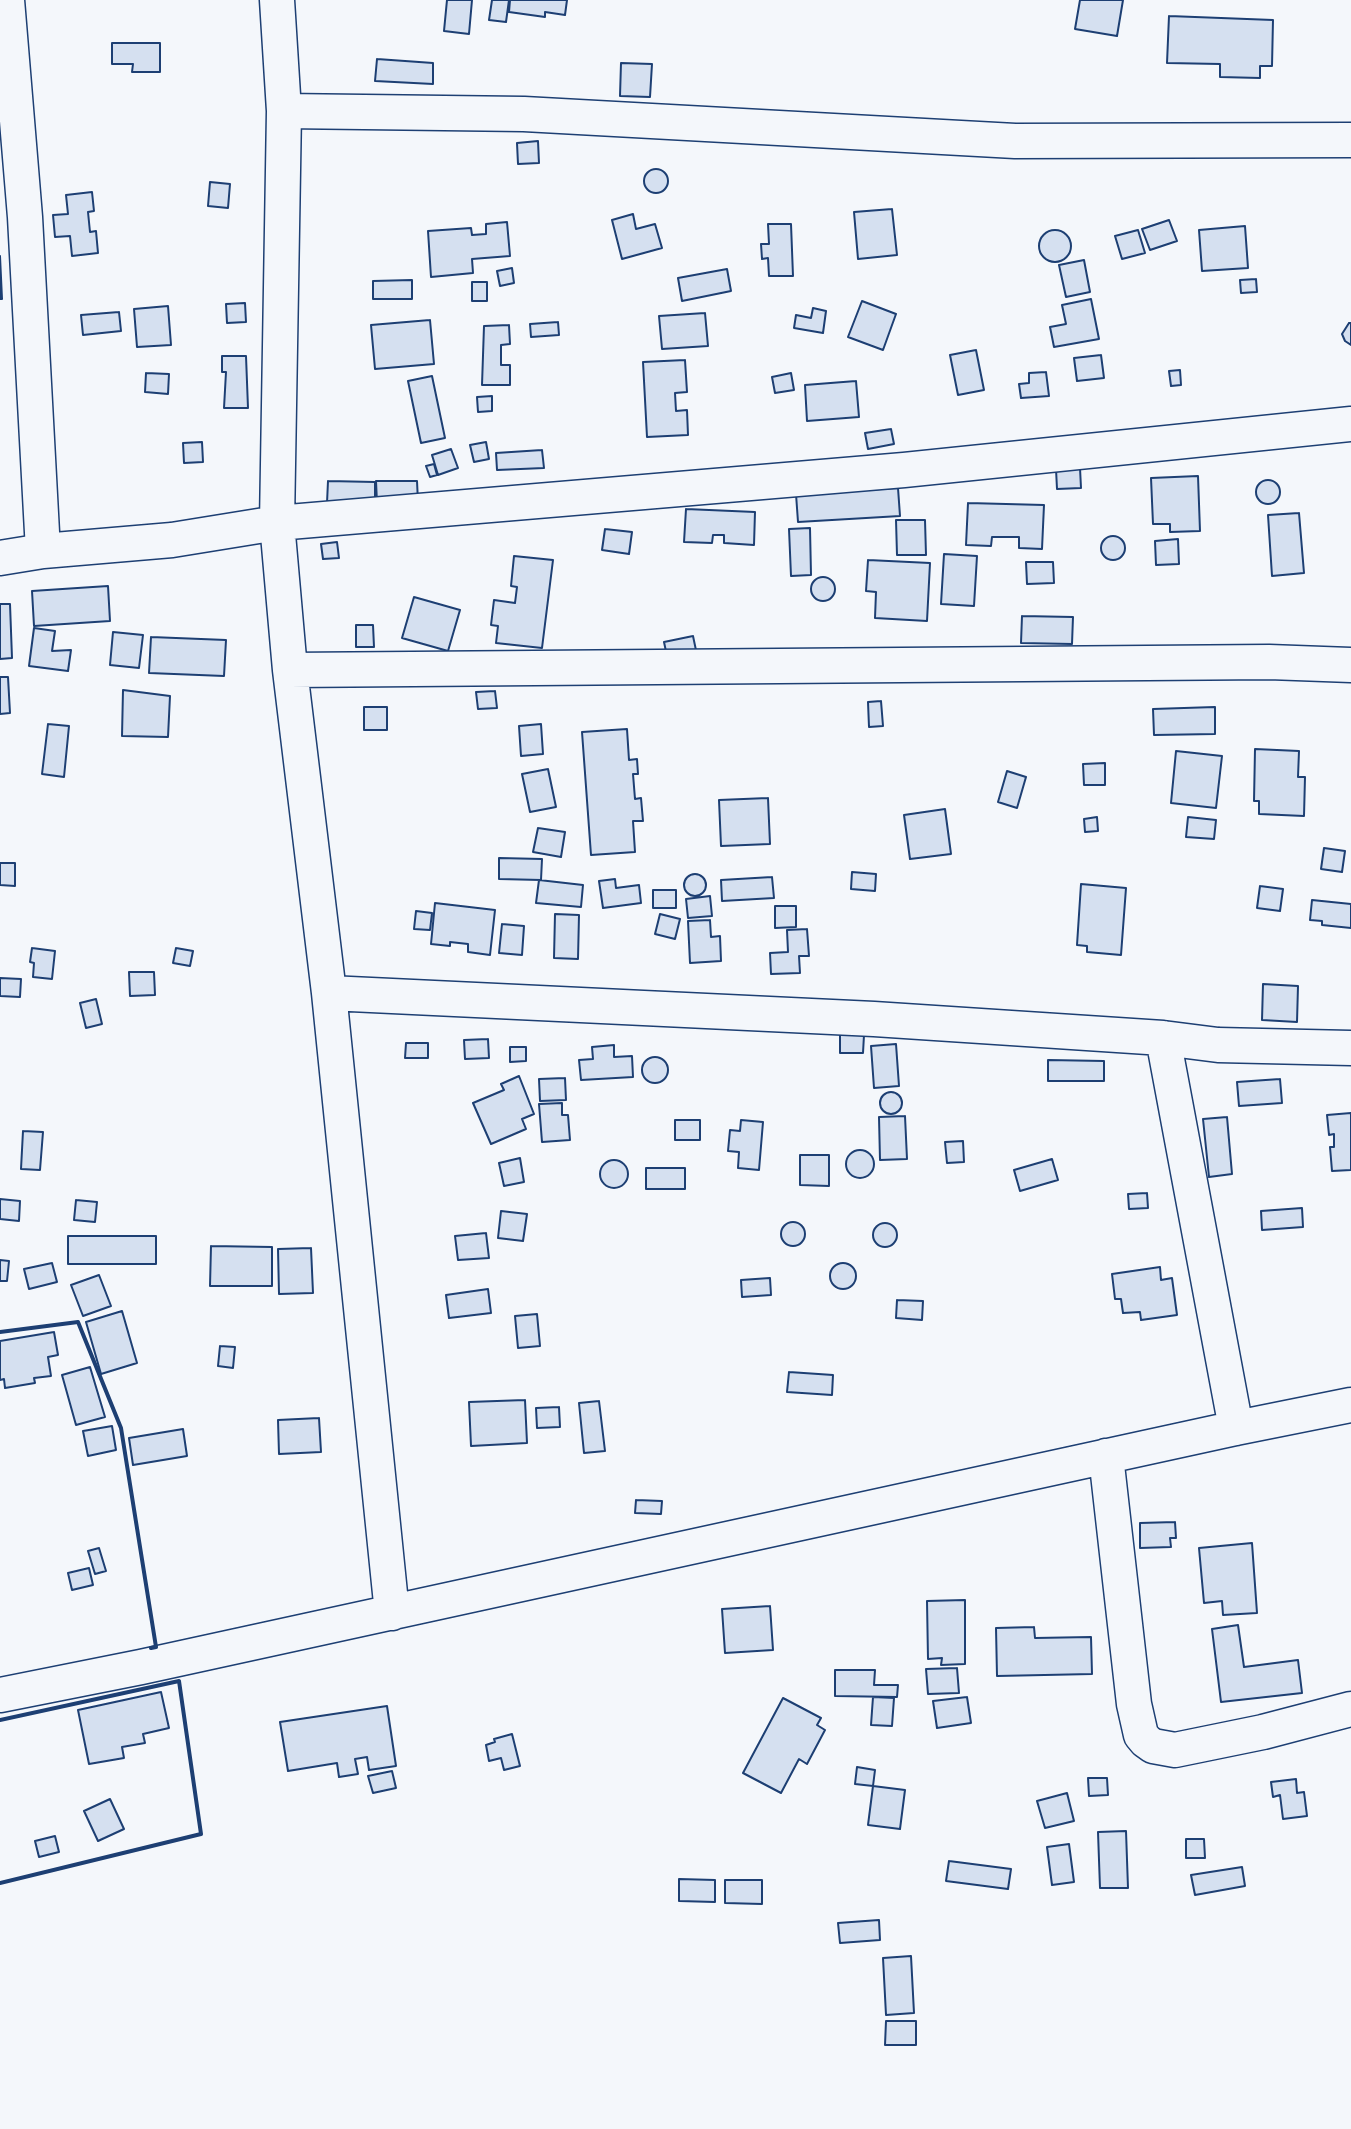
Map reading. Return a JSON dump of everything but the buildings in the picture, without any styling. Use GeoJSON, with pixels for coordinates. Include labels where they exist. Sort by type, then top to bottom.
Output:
{"type":"FeatureCollection","features":[{"type":"Feature","properties":{"kind":"street"},"geometry":{"type":"LineString","coordinates":[[7,0],[25,217],[43,551]]}},
{"type":"Feature","properties":{"kind":"street"},"geometry":{"type":"LineString","coordinates":[[277,0],[284,111],[277,523],[290,670],[329,993],[392,1613]]}},
{"type":"Feature","properties":{"kind":"street"},"geometry":{"type":"LineString","coordinates":[[284,111],[524,114],[1015,141],[1350,131]]}},
{"type":"Feature","properties":{"kind":"street"},"geometry":{"type":"LineString","coordinates":[[0,558],[43,551],[172,540],[277,523],[904,470],[1351,424]]}},
{"type":"Feature","properties":{"kind":"street"},"geometry":{"type":"LineString","coordinates":[[290,670],[1269,662],[1351,665]]}},
{"type":"Feature","properties":{"kind":"street"},"geometry":{"type":"LineString","coordinates":[[329,993],[874,1019],[1163,1038],[1218,1045],[1351,1048]]}},
{"type":"Feature","properties":{"kind":"street"},"geometry":{"type":"LineString","coordinates":[[1163,1038],[1236,1428]]}},
{"type":"Feature","properties":{"kind":"street"},"geometry":{"type":"LineString","coordinates":[[0,1695],[1351,1405]]}},
{"type":"Feature","properties":{"kind":"street"},"geometry":{"type":"LineString","coordinates":[[1106,1456],[1134,1704],[1141,1735],[1146,1741],[1153,1746],[1175,1750],[1263,1732],[1351,1709]]}},
{"type":"Feature","properties":{"kind":"wall"},"geometry":{"type":"LineString","coordinates":[[0,1332],[78,1322],[121,1428],[156,1647],[151,1648]]}},
{"type":"Feature","properties":{"kind":"wall"},"geometry":{"type":"LineString","coordinates":[[0,1720],[179,1681],[201,1834],[0,1883]]}}]}
